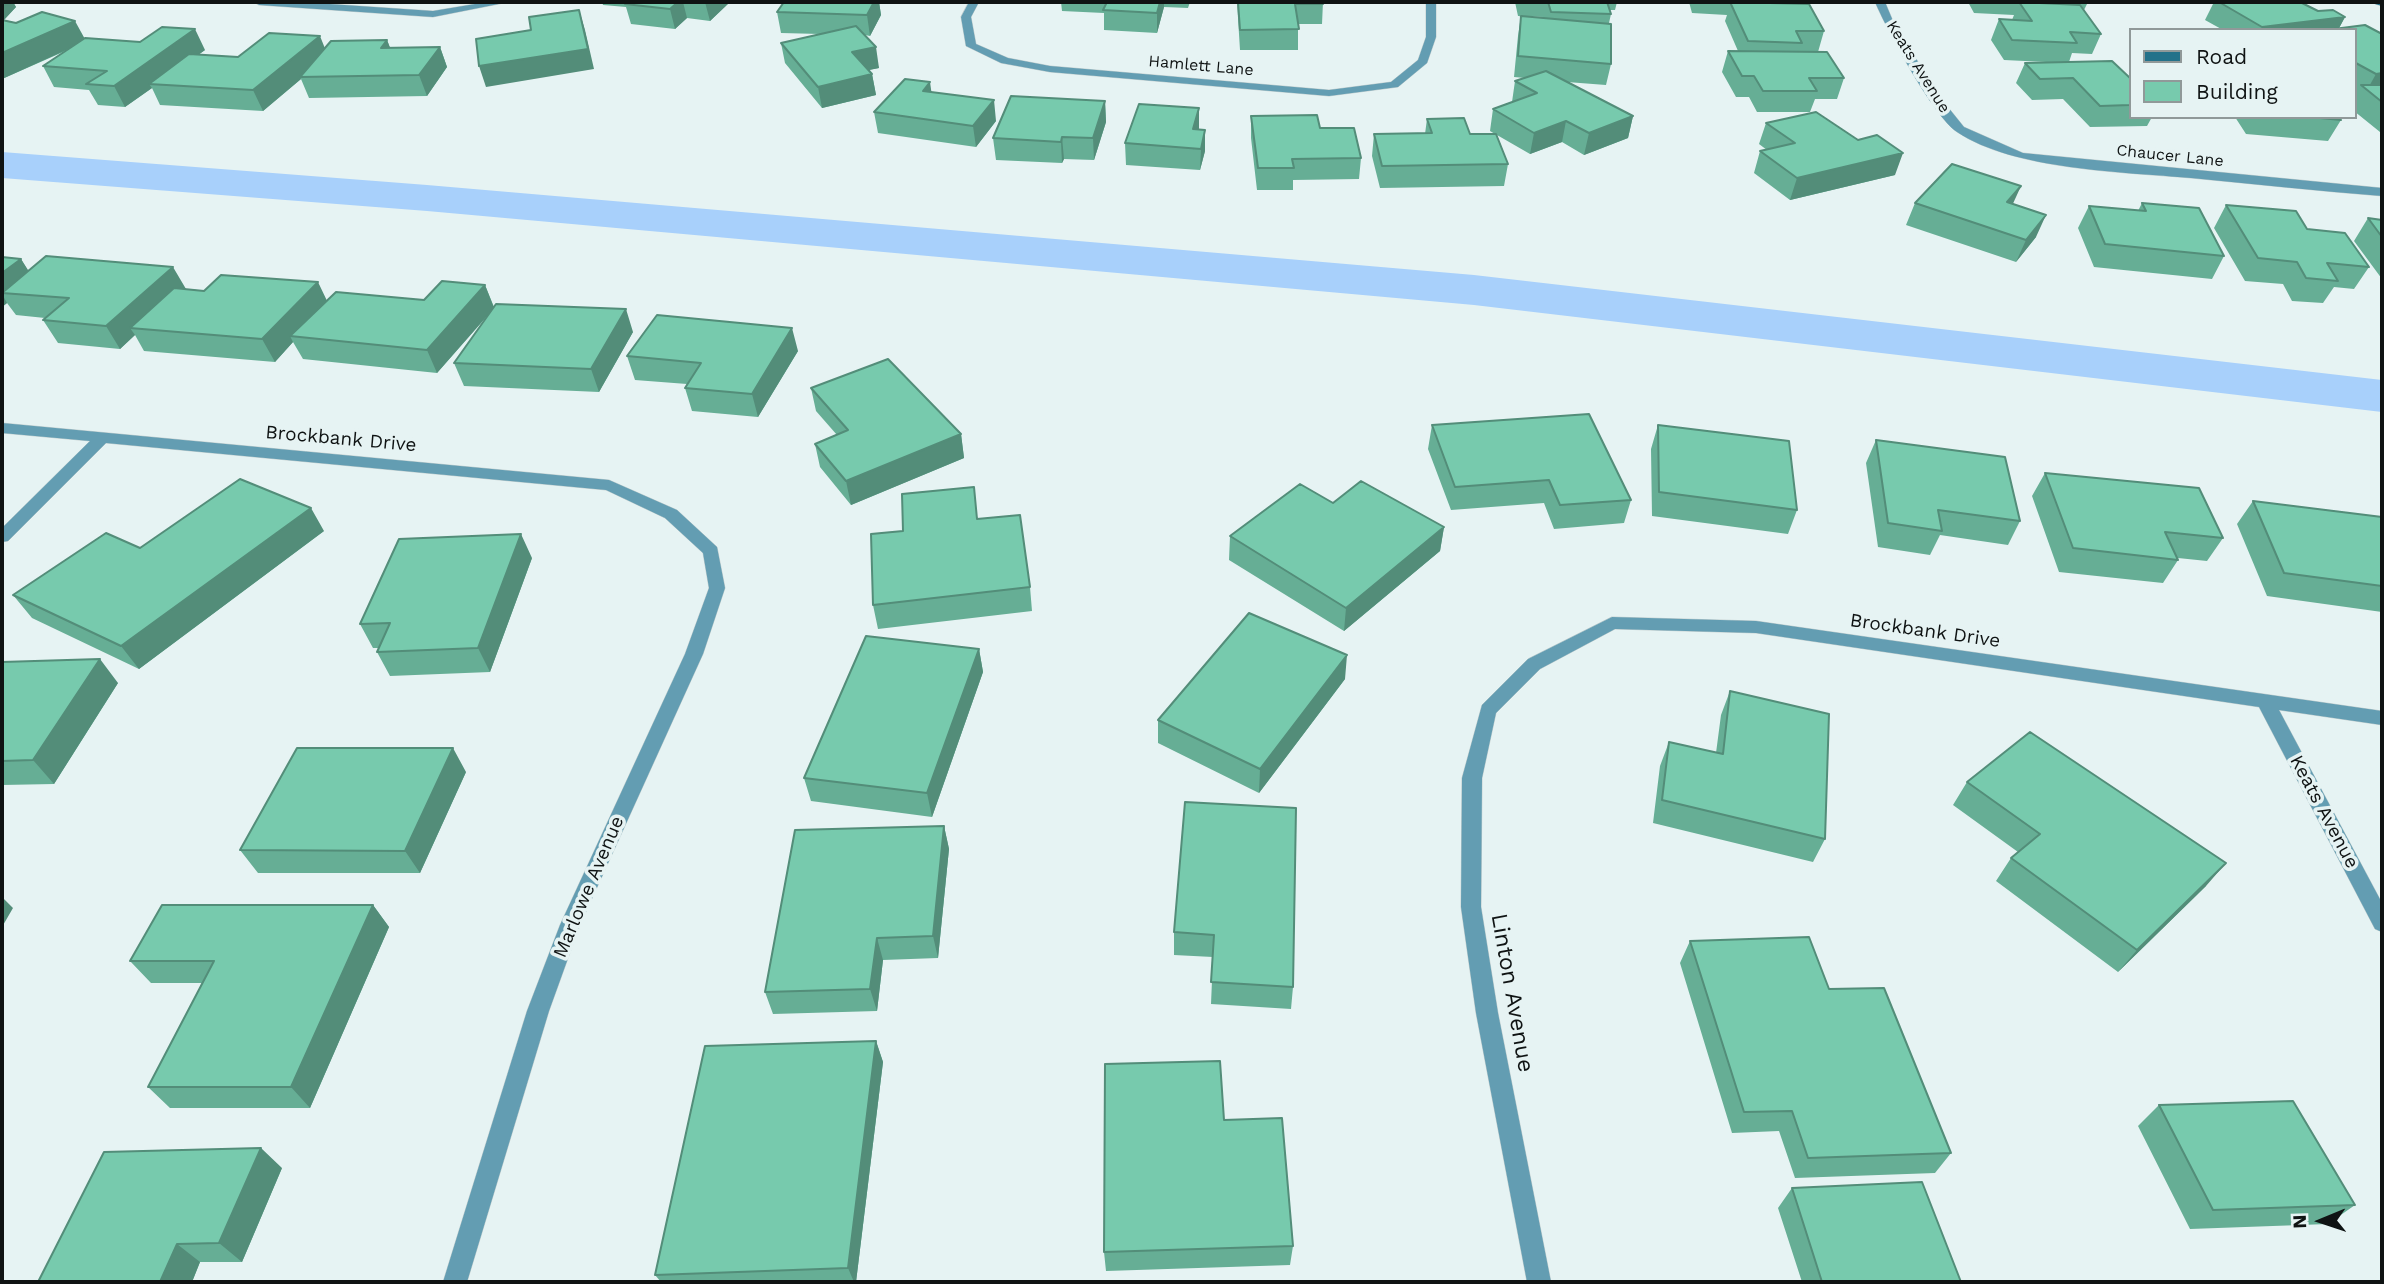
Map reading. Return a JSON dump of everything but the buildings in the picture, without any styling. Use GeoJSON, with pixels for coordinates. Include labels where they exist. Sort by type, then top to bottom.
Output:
{"type":"FeatureCollection","features":[{"type":"Feature","properties":{"kind":"street"},"geometry":{"type":"LineString","coordinates":[[259,2],[433,14],[504,2]]}},
{"type":"Feature","properties":{"kind":"street","name":"Hamlett Lane"},"geometry":{"type":"LineString","coordinates":[[974,2],[966,17],[971,46],[1005,61],[1050,69],[1329,93],[1394,85],[1423,61],[1431,37],[1431,2]]}},
{"type":"Feature","properties":{"kind":"street","name":"Keats Avenue"},"geometry":{"type":"LineString","coordinates":[[1880,2],[1934,98],[1960,129]]}},
{"type":"Feature","properties":{"kind":"street","name":"Chaucer Lane"},"geometry":{"type":"LineString","coordinates":[[1960,129],[2021,156],[2382,192]]}},
{"type":"Feature","properties":{"kind":"street","name":"Brockbank Drive"},"geometry":{"type":"LineString","coordinates":[[2,428],[609,485],[671,514]]}},
{"type":"Feature","properties":{"kind":"street"},"geometry":{"type":"LineString","coordinates":[[2,537],[102,438]]}},
{"type":"Feature","properties":{"kind":"street","name":"Marlowe Avenue"},"geometry":{"type":"LineString","coordinates":[[455,1282],[538,1012],[570,925],[694,654],[717,588],[710,551],[671,514]]}},
{"type":"Feature","properties":{"kind":"street","name":"Brockbank Drive"},"geometry":{"type":"LineString","coordinates":[[1488,710],[1534,664],[1612,623],[1756,627],[2382,719]]}},
{"type":"Feature","properties":{"kind":"street","name":"Keats Avenue"},"geometry":{"type":"LineString","coordinates":[[2266,702],[2382,923]]}},
{"type":"Feature","properties":{"kind":"street","name":"Linton Avenue"},"geometry":{"type":"LineString","coordinates":[[1488,710],[1472,778],[1471,907],[1487,1013],[1539,1282]]}},
{"type":"Feature","properties":{"kind":"waterway"},"geometry":{"type":"LineString","coordinates":[[2,165],[427,198],[1474,290],[2382,396]]}}]}
